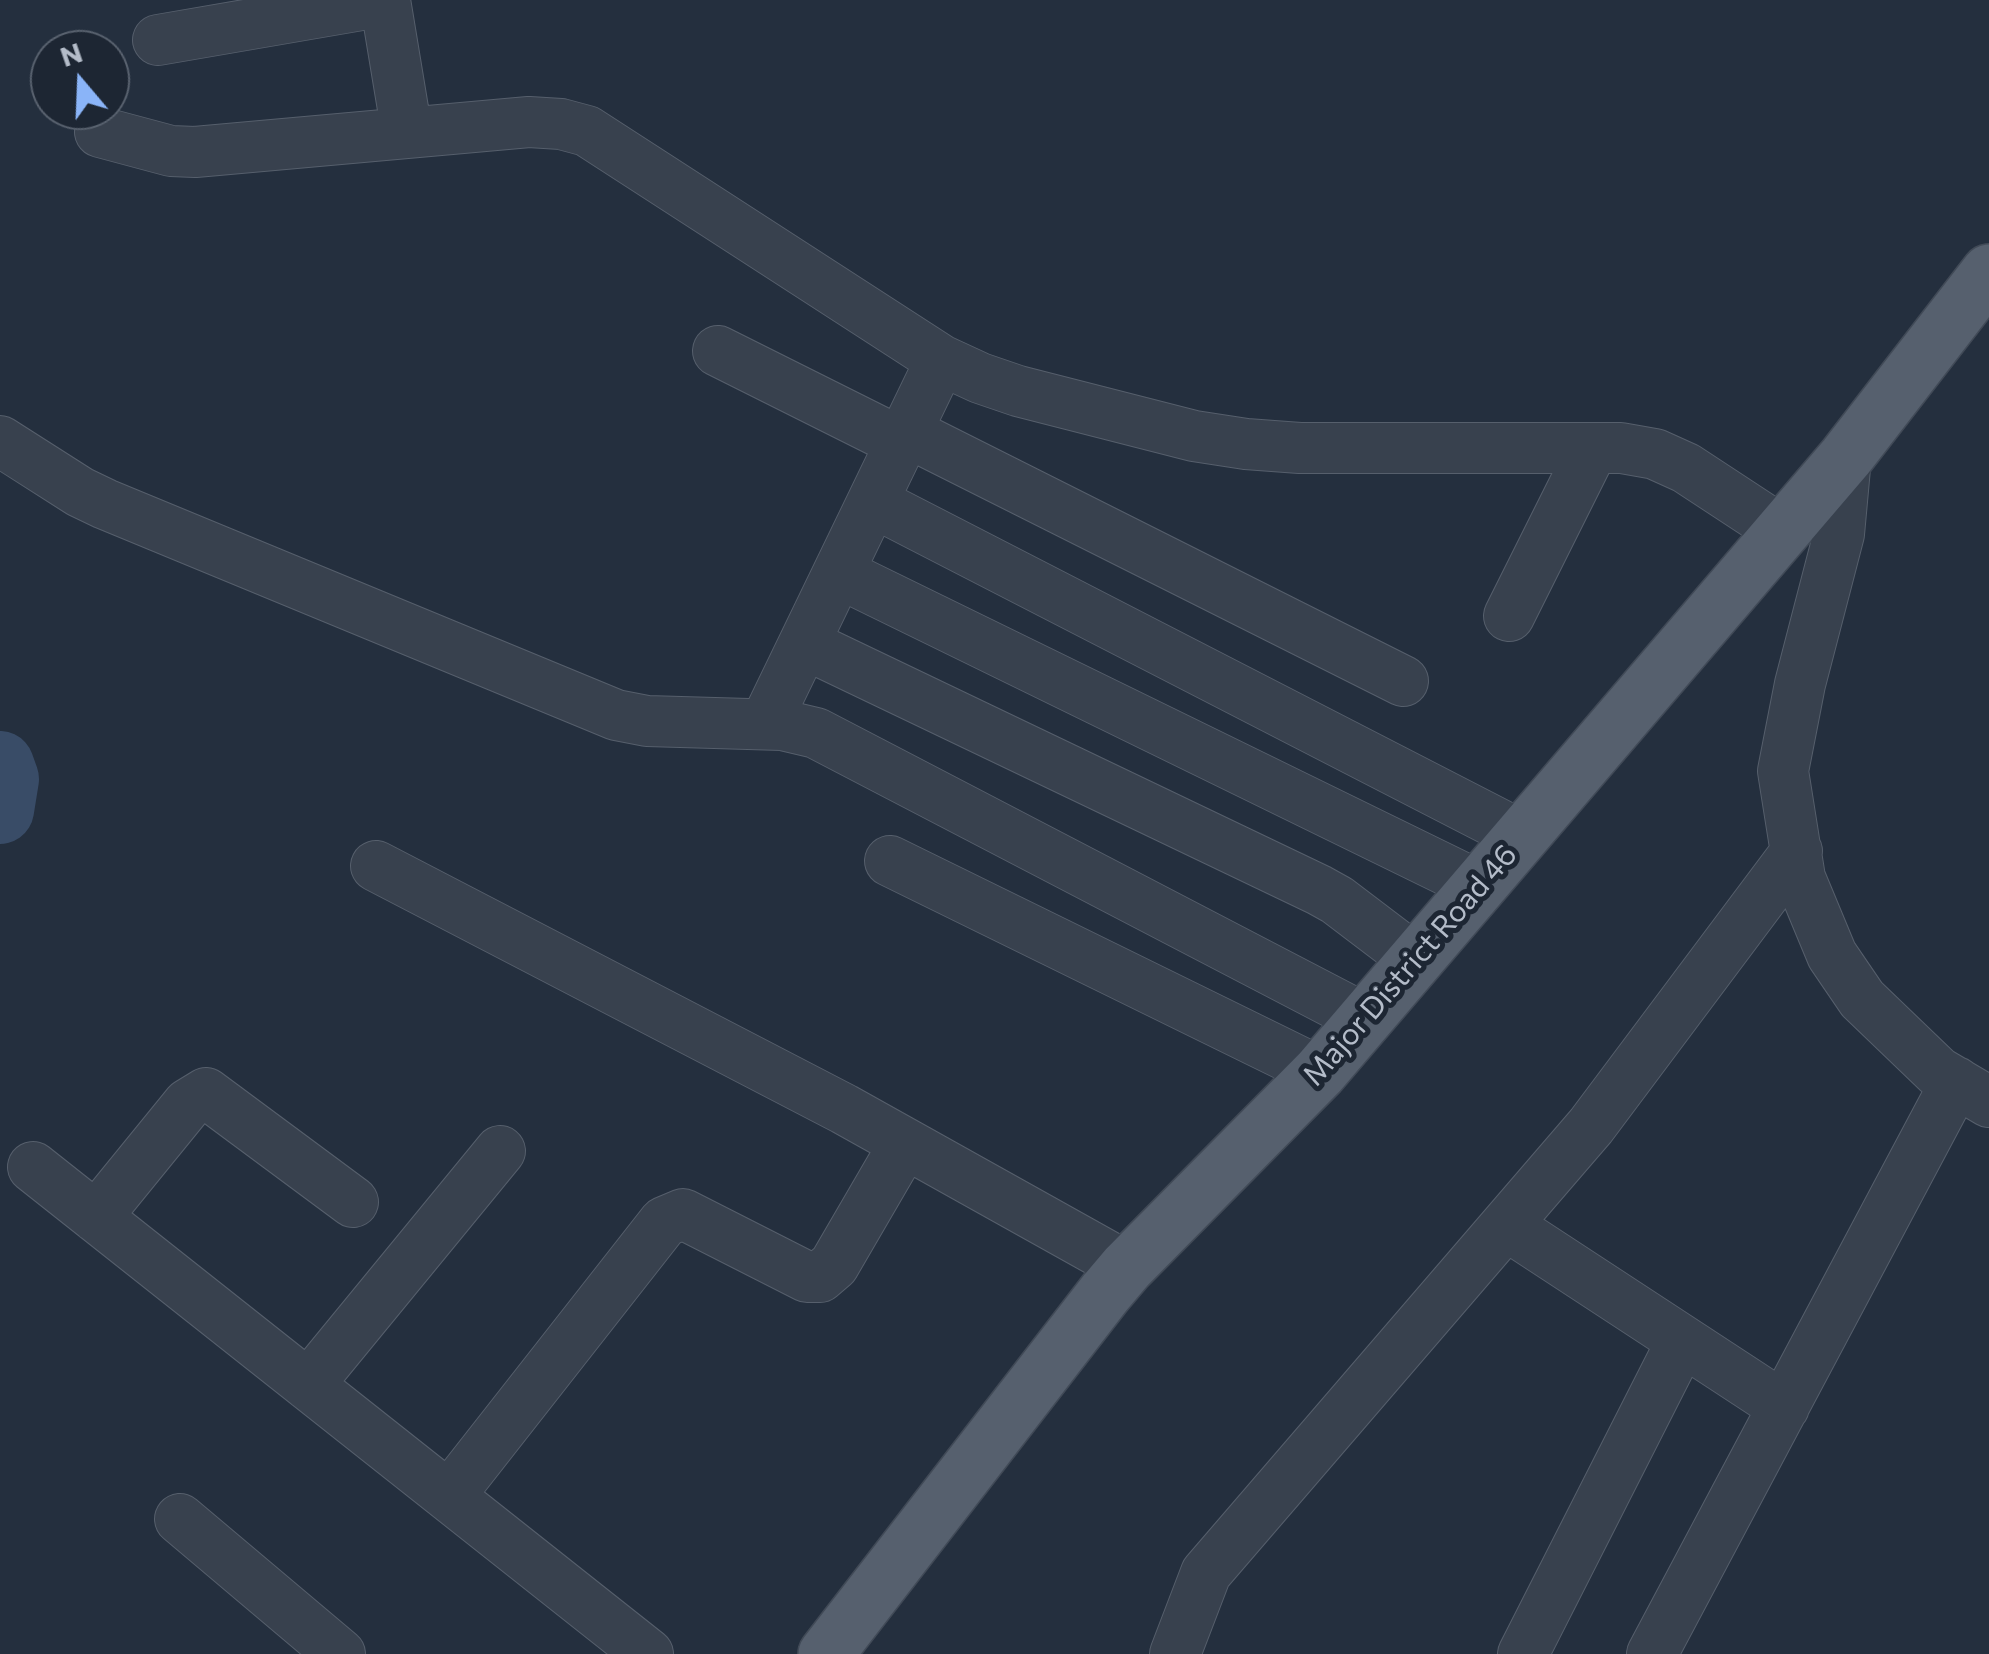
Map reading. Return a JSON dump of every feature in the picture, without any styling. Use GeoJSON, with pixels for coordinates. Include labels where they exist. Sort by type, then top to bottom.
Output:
{"type":"FeatureCollection","features":[{"type":"Feature","properties":{"kind":"main road","name":"Major District Road 46"},"geometry":{"type":"LineString","coordinates":[[826,1654],[1102,1297],[1320,1072],[1846,457],[1989,272]]}},
{"type":"Feature","properties":{"kind":"street"},"geometry":{"type":"LineString","coordinates":[[158,40],[385,1],[407,133]]}},
{"type":"Feature","properties":{"kind":"street"},"geometry":{"type":"LineString","coordinates":[[100,132],[170,151],[195,152],[529,122],[560,124],[587,131],[942,360],[1018,391],[1194,436],[1246,444],[1300,448],[1621,448],[1655,454],[1686,468],[1782,531]]}},
{"type":"Feature","properties":{"kind":"street"},"geometry":{"type":"LineString","coordinates":[[718,351],[905,437],[1403,681]]}},
{"type":"Feature","properties":{"kind":"street"},"geometry":{"type":"LineString","coordinates":[[765,724],[942,360]]}},
{"type":"Feature","properties":{"kind":"street"},"geometry":{"type":"LineString","coordinates":[[0,441],[105,504],[616,715],[648,721],[782,725],[816,733],[1365,1019]]}},
{"type":"Feature","properties":{"kind":"street"},"geometry":{"type":"LineString","coordinates":[[1510,616],[1593,448]]}},
{"type":"Feature","properties":{"kind":"street"},"geometry":{"type":"LineString","coordinates":[[1652,1654],[1784,1406],[1972,1092],[1938,1072],[1862,999],[1832,955],[1800,878],[1784,771],[1800,684],[1839,534],[1846,457]]}},
{"type":"Feature","properties":{"kind":"street"},"geometry":{"type":"LineString","coordinates":[[873,502],[1522,836]]}},
{"type":"Feature","properties":{"kind":"street"},"geometry":{"type":"LineString","coordinates":[[839,573],[1479,886]]}},
{"type":"Feature","properties":{"kind":"street"},"geometry":{"type":"LineString","coordinates":[[805,644],[1328,895],[1416,960]]}},
{"type":"Feature","properties":{"kind":"street"},"geometry":{"type":"LineString","coordinates":[[1175,1654],[1206,1572],[1591,1126],[1796,851]]}},
{"type":"Feature","properties":{"kind":"street"},"geometry":{"type":"LineString","coordinates":[[890,861],[1320,1072]]}},
{"type":"Feature","properties":{"kind":"street"},"geometry":{"type":"LineString","coordinates":[[376,866],[905,1143],[1102,1297]]}},
{"type":"Feature","properties":{"kind":"street"},"geometry":{"type":"LineString","coordinates":[[96,1217],[188,1104],[206,1093],[353,1202]]}},
{"type":"Feature","properties":{"kind":"street"},"geometry":{"type":"LineString","coordinates":[[449,1496],[664,1222],[684,1214],[807,1277],[820,1277],[834,1266],[905,1143]]}},
{"type":"Feature","properties":{"kind":"street"},"geometry":{"type":"LineString","coordinates":[[308,1385],[500,1151]]}},
{"type":"Feature","properties":{"kind":"street"},"geometry":{"type":"LineString","coordinates":[[33,1167],[648,1654]]}},
{"type":"Feature","properties":{"kind":"street"},"geometry":{"type":"LineString","coordinates":[[1506,1225],[1784,1406]]}},
{"type":"Feature","properties":{"kind":"street"},"geometry":{"type":"LineString","coordinates":[[1523,1654],[1682,1340]]}},
{"type":"Feature","properties":{"kind":"street"},"geometry":{"type":"LineString","coordinates":[[180,1519],[340,1654]]}},
{"type":"Feature","properties":{"kind":"waterway"},"geometry":{"type":"LineString","coordinates":[[0,765],[5,779],[0,810]]}}]}
